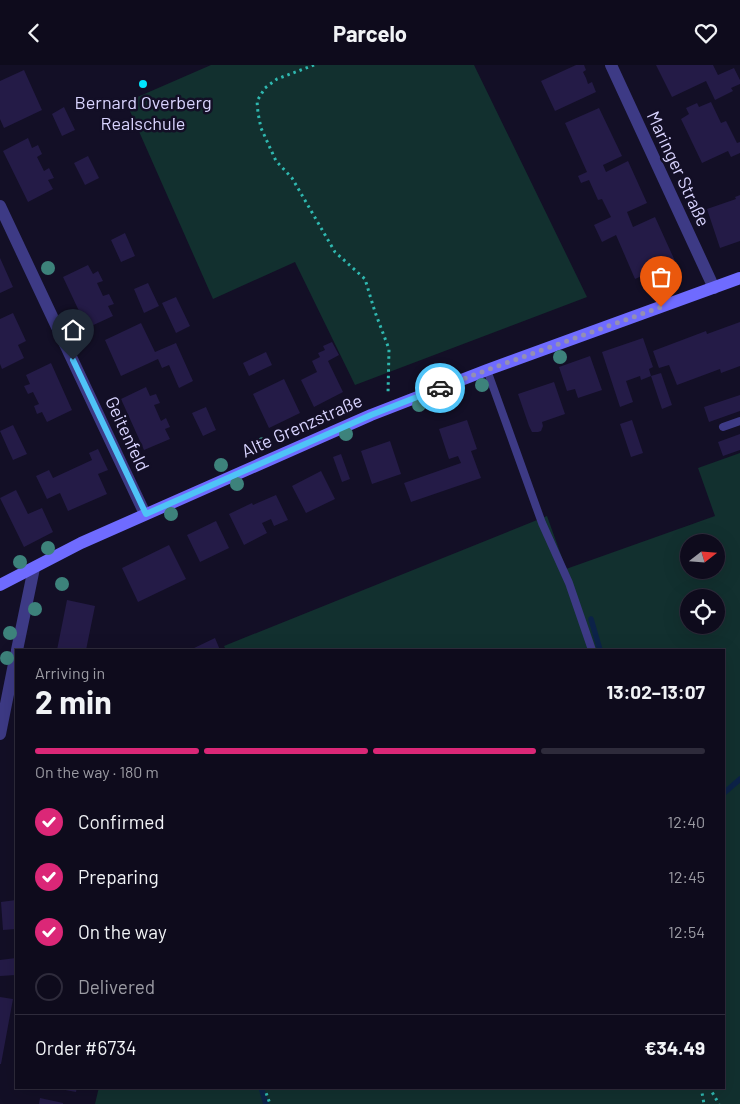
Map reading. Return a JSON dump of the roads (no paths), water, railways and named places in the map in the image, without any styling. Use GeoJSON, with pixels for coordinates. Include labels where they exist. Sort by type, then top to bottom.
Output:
{"type":"FeatureCollection","features":[{"type":"Feature","properties":{"kind":"street","name":"Maringer Straße"},"geometry":{"type":"LineString","coordinates":[[611,65],[714,288]]}},
{"type":"Feature","properties":{"kind":"street","name":"Geitenfeld"},"geometry":{"type":"LineString","coordinates":[[0,206],[146,514]]}},
{"type":"Feature","properties":{"kind":"street","name":"Alte Grenzstraße"},"geometry":{"type":"LineString","coordinates":[[0,585],[81,543],[371,415],[487,370],[740,278]]}},
{"type":"Feature","properties":{"kind":"street"},"geometry":{"type":"LineString","coordinates":[[17,649],[34,568]]}},
{"type":"Feature","properties":{"kind":"street"},"geometry":{"type":"LineString","coordinates":[[0,734],[15,659]]}},
{"type":"Feature","properties":{"kind":"lane"},"geometry":{"type":"LineString","coordinates":[[487,370],[542,523],[569,583],[592,649]]}},
{"type":"Feature","properties":{"kind":"lane"},"geometry":{"type":"LineString","coordinates":[[723,427],[740,421]]}},
{"type":"Feature","properties":{"kind":"waterway"},"geometry":{"type":"LineString","coordinates":[[591,619],[600,649]]}},
{"type":"Feature","properties":{"kind":"waterway"},"geometry":{"type":"LineString","coordinates":[[725,792],[740,779]]}},
{"type":"Feature","properties":{"kind":"waterway"},"geometry":{"type":"LineString","coordinates":[[262,1089],[266,1104]]}},
{"type":"Feature","properties":{"kind":"place","name":"Bernard Overberg Realschule"},"geometry":{"type":"Point","coordinates":[143,84]}}]}
